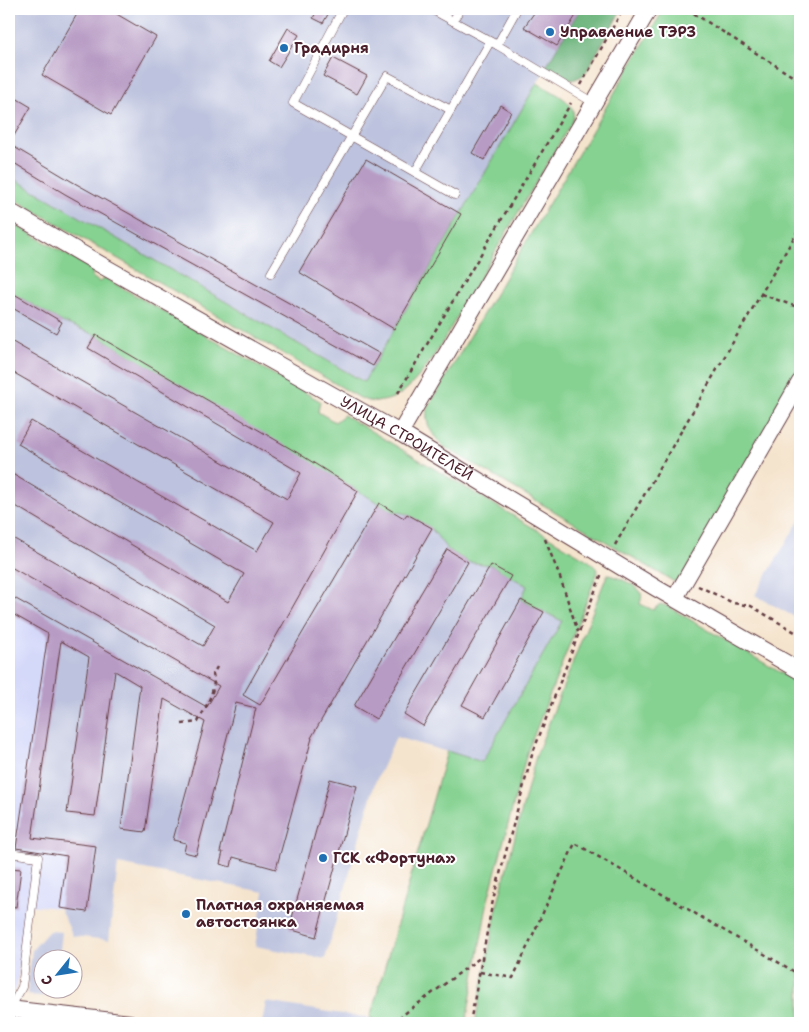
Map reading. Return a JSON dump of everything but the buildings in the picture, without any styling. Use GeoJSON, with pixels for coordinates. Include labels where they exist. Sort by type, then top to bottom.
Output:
{"type":"FeatureCollection","features":[{"type":"Feature","properties":{"kind":"street"},"geometry":{"type":"LineString","coordinates":[[400,433],[649,9]]}},
{"type":"Feature","properties":{"kind":"street","name":"УЛИЦА СТРОИТЕЛЕЙ"},"geometry":{"type":"LineString","coordinates":[[9,211],[400,433],[607,559],[800,672]]}},
{"type":"Feature","properties":{"kind":"street"},"geometry":{"type":"LineString","coordinates":[[676,598],[800,382]]}},
{"type":"Feature","properties":{"kind":"street"},"geometry":{"type":"LineString","coordinates":[[9,1013],[66,1020],[130,1023]]}},
{"type":"Feature","properties":{"kind":"lane"},"geometry":{"type":"LineString","coordinates":[[343,9],[293,103],[454,195]]}},
{"type":"Feature","properties":{"kind":"lane"},"geometry":{"type":"LineString","coordinates":[[431,9],[493,43],[594,103]]}},
{"type":"Feature","properties":{"kind":"lane"},"geometry":{"type":"LineString","coordinates":[[453,21],[460,9]]}},
{"type":"Feature","properties":{"kind":"lane"},"geometry":{"type":"LineString","coordinates":[[415,172],[451,110],[517,9]]}},
{"type":"Feature","properties":{"kind":"lane"},"geometry":{"type":"LineString","coordinates":[[271,273],[387,76],[451,110]]}},
{"type":"Feature","properties":{"kind":"lane"},"geometry":{"type":"LineString","coordinates":[[9,853],[38,857],[22,987],[9,1013]]}},
{"type":"Feature","properties":{"kind":"path"},"geometry":{"type":"LineString","coordinates":[[398,393],[577,93],[623,9]]}},
{"type":"Feature","properties":{"kind":"path"},"geometry":{"type":"LineString","coordinates":[[687,9],[800,81]]}},
{"type":"Feature","properties":{"kind":"path"},"geometry":{"type":"LineString","coordinates":[[470,1023],[493,900],[532,755],[607,559],[800,226]]}},
{"type":"Feature","properties":{"kind":"path"},"geometry":{"type":"LineString","coordinates":[[761,294],[800,308]]}},
{"type":"Feature","properties":{"kind":"path"},"geometry":{"type":"LineString","coordinates":[[544,538],[562,580],[578,634]]}},
{"type":"Feature","properties":{"kind":"path"},"geometry":{"type":"LineString","coordinates":[[686,580],[733,603],[751,606],[800,635]]}},
{"type":"Feature","properties":{"kind":"path"},"geometry":{"type":"LineString","coordinates":[[182,724],[198,722],[215,682],[213,674],[217,667]]}},
{"type":"Feature","properties":{"kind":"path"},"geometry":{"type":"LineString","coordinates":[[480,972],[513,978],[575,844],[800,975]]}},
{"type":"Feature","properties":{"kind":"path"},"geometry":{"type":"LineString","coordinates":[[392,1023],[483,956]]}},
{"type":"Feature","properties":{"kind":"shaded area"},"geometry":{"type":"Polygon","coordinates":[[[9,9],[580,9],[365,382],[9,176],[9,9]]]}},
{"type":"Feature","properties":{"kind":"shaded area"},"geometry":{"type":"Polygon","coordinates":[[[9,291],[62,322],[96,335],[392,511],[407,514],[432,528],[447,549],[468,562],[491,565],[527,586],[544,612],[562,621],[482,762],[396,737],[375,783],[325,959],[255,946],[264,892],[118,864],[109,940],[73,936],[60,909],[67,856],[16,850],[48,634],[9,612],[9,291]]]}},
{"type":"Feature","properties":{"kind":"shaded area"},"geometry":{"type":"Polygon","coordinates":[[[800,519],[800,620],[755,595],[800,519]]]}},
{"type":"Feature","properties":{"kind":"shaded area"},"geometry":{"type":"Polygon","coordinates":[[[9,612],[48,634],[18,836],[67,856],[60,908],[27,905],[17,987],[9,993],[9,612]]]}},
{"type":"Feature","properties":{"kind":"shaded area"},"geometry":{"type":"Polygon","coordinates":[[[49,931],[62,932],[60,950],[32,950],[49,931]]]}},
{"type":"Feature","properties":{"kind":"shaded area"},"geometry":{"type":"Polygon","coordinates":[[[32,950],[32,995],[27,995],[32,950]]]}},
{"type":"Feature","properties":{"kind":"shaded area"},"geometry":{"type":"Polygon","coordinates":[[[266,1002],[374,1019],[374,1023],[262,1023],[266,1002]]]}},
{"type":"Feature","properties":{"kind":"green space"},"geometry":{"type":"Polygon","coordinates":[[[580,9],[622,9],[585,74],[574,80],[569,80],[545,68],[580,9]]]}},
{"type":"Feature","properties":{"kind":"green space"},"geometry":{"type":"Polygon","coordinates":[[[664,9],[800,9],[800,371],[678,584],[443,446],[430,429],[427,420],[427,409],[664,9]]]}},
{"type":"Feature","properties":{"kind":"green space"},"geometry":{"type":"Polygon","coordinates":[[[537,83],[568,103],[574,115],[572,122],[426,367],[408,388],[398,396],[386,400],[374,402],[362,399],[9,196],[9,176],[364,382],[537,83]]]}},
{"type":"Feature","properties":{"kind":"green space"},"geometry":{"type":"Polygon","coordinates":[[[9,221],[93,270],[92,277],[99,282],[105,278],[320,401],[318,412],[335,422],[344,415],[589,561],[597,569],[597,574],[527,753],[488,900],[466,1023],[374,1023],[374,1019],[370,1018],[447,751],[482,762],[562,621],[521,600],[527,586],[491,565],[468,562],[447,549],[431,528],[407,514],[392,511],[96,335],[62,322],[9,291],[9,221]]]}},
{"type":"Feature","properties":{"kind":"green space"},"geometry":{"type":"Polygon","coordinates":[[[607,575],[625,581],[638,589],[641,594],[640,604],[653,610],[660,604],[667,606],[800,684],[800,1023],[475,1023],[498,902],[536,756],[607,575]]]}},
{"type":"Feature","properties":{"kind":"place","name":"Управление ТЭРЗ"},"geometry":{"type":"Point","coordinates":[550,32]}},
{"type":"Feature","properties":{"kind":"place","name":"Градирня"},"geometry":{"type":"Point","coordinates":[284,48]}},
{"type":"Feature","properties":{"kind":"place","name":"ГСК «Фортуна»"},"geometry":{"type":"Point","coordinates":[323,858]}},
{"type":"Feature","properties":{"kind":"place","name":"Платная охраняемая автостоянка"},"geometry":{"type":"Point","coordinates":[186,914]}}]}
